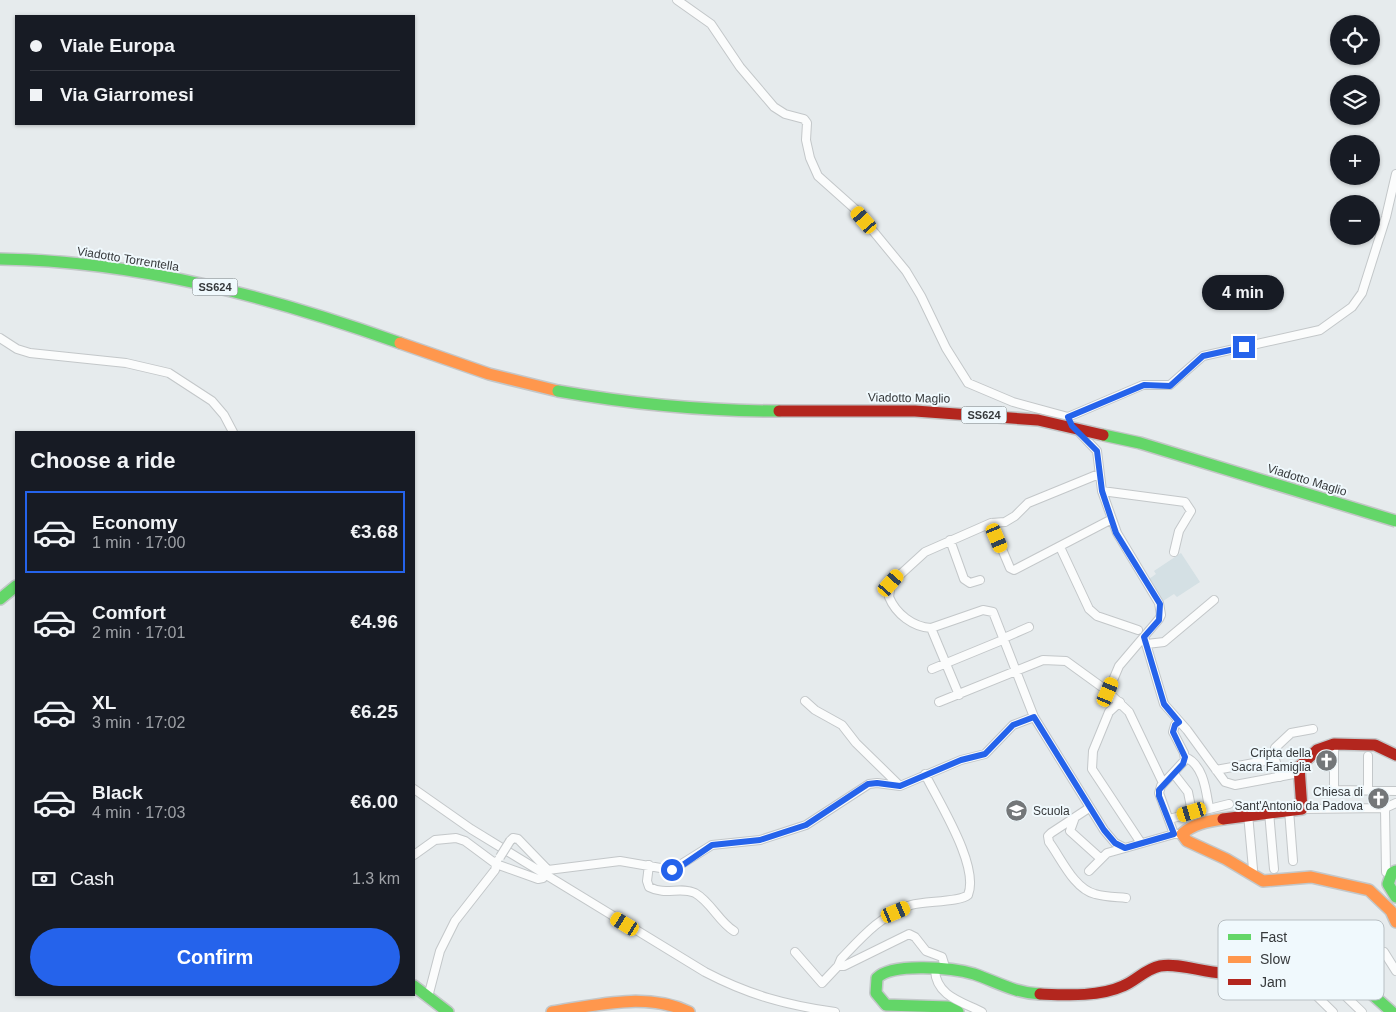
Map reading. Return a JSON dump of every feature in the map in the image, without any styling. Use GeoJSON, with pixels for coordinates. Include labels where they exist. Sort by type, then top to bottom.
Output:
{"type":"FeatureCollection","features":[{"type":"Feature","properties":{"kind":"main road","name":"Viadotto Torrentella"},"geometry":{"type":"LineString","coordinates":[[0,259],[28,259],[130,271],[243,293],[334,320],[487,375],[558,391]]}},
{"type":"Feature","properties":{"kind":"main road","name":"Viadotto Maglio"},"geometry":{"type":"LineString","coordinates":[[558,391],[627,403],[674,408],[765,411],[915,411],[1038,420],[1140,443],[1396,520]]}},
{"type":"Feature","properties":{"kind":"main road"},"geometry":{"type":"LineString","coordinates":[[0,599],[15,587]]}},
{"type":"Feature","properties":{"kind":"main road"},"geometry":{"type":"LineString","coordinates":[[1396,755],[1375,745],[1334,744],[1317,750],[1303,761],[1299,767],[1302,809],[1248,814],[1188,828],[1178,834],[1187,841],[1226,859],[1263,881],[1311,877],[1369,890],[1391,911],[1396,922]]}},
{"type":"Feature","properties":{"kind":"main road"},"geometry":{"type":"LineString","coordinates":[[1392,875],[1396,897]]}},
{"type":"Feature","properties":{"kind":"main road"},"geometry":{"type":"LineString","coordinates":[[958,1012],[948,1007],[886,1005],[875,993],[877,978],[887,970],[940,970],[972,974],[1019,992],[1043,994],[1110,991],[1124,986],[1153,967],[1164,965],[1218,973]]}},
{"type":"Feature","properties":{"kind":"main road"},"geometry":{"type":"LineString","coordinates":[[415,987],[448,1012]]}},
{"type":"Feature","properties":{"kind":"main road"},"geometry":{"type":"LineString","coordinates":[[1379,1000],[1392,1012]]}},
{"type":"Feature","properties":{"kind":"main road"},"geometry":{"type":"LineString","coordinates":[[552,1012],[652,1001],[674,1004],[689,1012]]}},
{"type":"Feature","properties":{"kind":"street"},"geometry":{"type":"LineString","coordinates":[[677,0],[712,24],[740,67],[774,107],[785,114],[804,119],[807,124],[806,140],[810,158],[818,176],[854,209],[906,271],[921,296],[946,348],[968,383],[1013,402],[1068,417],[1144,385],[1170,386],[1203,356],[1320,330],[1352,307],[1362,293],[1374,250],[1386,217],[1396,174]]}},
{"type":"Feature","properties":{"kind":"street"},"geometry":{"type":"LineString","coordinates":[[0,338],[16,349],[30,353],[126,363],[169,373],[212,402],[224,415],[232,431]]}},
{"type":"Feature","properties":{"kind":"street"},"geometry":{"type":"LineString","coordinates":[[1068,417],[1072,426],[1097,451],[1102,491],[1116,533],[1159,603],[1161,611],[1159,620],[1143,636],[1119,666],[1108,692]]}},
{"type":"Feature","properties":{"kind":"street"},"geometry":{"type":"LineString","coordinates":[[1099,474],[1028,503],[1015,516],[1005,522],[990,523],[936,545],[917,558],[902,572],[889,588],[889,597],[898,611],[914,624],[931,628],[983,610],[989,610],[995,614],[1034,717],[1089,808],[1115,843],[1125,848]]}},
{"type":"Feature","properties":{"kind":"street"},"geometry":{"type":"LineString","coordinates":[[1102,491],[1186,502],[1192,511],[1178,531],[1174,552]]}},
{"type":"Feature","properties":{"kind":"street"},"geometry":{"type":"LineString","coordinates":[[990,523],[1011,570],[1060,547],[1112,519]]}},
{"type":"Feature","properties":{"kind":"street"},"geometry":{"type":"LineString","coordinates":[[950,540],[964,579],[970,583],[980,580]]}},
{"type":"Feature","properties":{"kind":"street"},"geometry":{"type":"LineString","coordinates":[[1060,547],[1089,609],[1097,616],[1143,636],[1164,642],[1214,600]]}},
{"type":"Feature","properties":{"kind":"street"},"geometry":{"type":"LineString","coordinates":[[931,628],[959,695]]}},
{"type":"Feature","properties":{"kind":"street"},"geometry":{"type":"LineString","coordinates":[[932,669],[1029,628]]}},
{"type":"Feature","properties":{"kind":"street"},"geometry":{"type":"LineString","coordinates":[[1143,636],[1164,704],[1187,730],[1225,782],[1231,785],[1299,773]]}},
{"type":"Feature","properties":{"kind":"street"},"geometry":{"type":"LineString","coordinates":[[939,702],[1043,660],[1066,662],[1108,692],[1129,712],[1163,783]]}},
{"type":"Feature","properties":{"kind":"street"},"geometry":{"type":"LineString","coordinates":[[805,701],[815,710],[842,725],[856,743],[900,786]]}},
{"type":"Feature","properties":{"kind":"street"},"geometry":{"type":"LineString","coordinates":[[1120,702],[1109,712],[1093,751],[1092,769],[1141,843]]}},
{"type":"Feature","properties":{"kind":"street"},"geometry":{"type":"LineString","coordinates":[[415,854],[435,840],[456,838],[465,841],[498,861],[538,878],[547,872],[620,861],[649,865],[665,870],[677,869],[712,845],[760,840],[806,825],[868,784],[877,783],[900,786],[961,760],[985,754],[1013,725],[1034,717]]}},
{"type":"Feature","properties":{"kind":"street"},"geometry":{"type":"LineString","coordinates":[[1089,871],[1100,858],[1108,853],[1178,834],[1159,796],[1159,790],[1163,783],[1183,764],[1185,757],[1173,732],[1175,725],[1179,722]]}},
{"type":"Feature","properties":{"kind":"street"},"geometry":{"type":"LineString","coordinates":[[1280,777],[1275,758],[1275,748],[1291,734],[1313,729]]}},
{"type":"Feature","properties":{"kind":"street"},"geometry":{"type":"LineString","coordinates":[[1334,744],[1334,790],[1396,791]]}},
{"type":"Feature","properties":{"kind":"street"},"geometry":{"type":"LineString","coordinates":[[1368,756],[1368,790]]}},
{"type":"Feature","properties":{"kind":"street"},"geometry":{"type":"LineString","coordinates":[[1185,757],[1191,759],[1202,776],[1209,808]]}},
{"type":"Feature","properties":{"kind":"street"},"geometry":{"type":"LineString","coordinates":[[1216,770],[1275,758]]}},
{"type":"Feature","properties":{"kind":"street"},"geometry":{"type":"LineString","coordinates":[[795,952],[822,983],[838,966],[841,959],[882,919],[912,905],[937,900],[964,898],[970,893],[969,870],[960,844],[925,774]]}},
{"type":"Feature","properties":{"kind":"street"},"geometry":{"type":"LineString","coordinates":[[1174,774],[1188,792],[1192,812]]}},
{"type":"Feature","properties":{"kind":"street"},"geometry":{"type":"LineString","coordinates":[[415,790],[471,829],[547,872],[705,972],[748,993],[794,1006],[835,1012]]}},
{"type":"Feature","properties":{"kind":"street"},"geometry":{"type":"LineString","coordinates":[[1302,809],[1384,808],[1396,803]]}},
{"type":"Feature","properties":{"kind":"street"},"geometry":{"type":"LineString","coordinates":[[1169,819],[1229,804]]}},
{"type":"Feature","properties":{"kind":"street"},"geometry":{"type":"LineString","coordinates":[[1089,808],[1049,834],[1049,842],[1071,874],[1086,890],[1094,894],[1126,898]]}},
{"type":"Feature","properties":{"kind":"street"},"geometry":{"type":"LineString","coordinates":[[1384,808],[1386,872],[1392,875]]}},
{"type":"Feature","properties":{"kind":"street"},"geometry":{"type":"LineString","coordinates":[[1288,810],[1293,861]]}},
{"type":"Feature","properties":{"kind":"street"},"geometry":{"type":"LineString","coordinates":[[1269,812],[1274,869]]}},
{"type":"Feature","properties":{"kind":"street"},"geometry":{"type":"LineString","coordinates":[[1248,814],[1253,869]]}},
{"type":"Feature","properties":{"kind":"street"},"geometry":{"type":"LineString","coordinates":[[1074,818],[1070,831],[1100,858]]}},
{"type":"Feature","properties":{"kind":"street"},"geometry":{"type":"LineString","coordinates":[[428,997],[440,951],[455,921],[495,870],[498,861],[512,838],[518,839],[547,872]]}},
{"type":"Feature","properties":{"kind":"street"},"geometry":{"type":"LineString","coordinates":[[649,865],[647,881],[650,887],[669,892],[683,890],[693,892],[734,931]]}},
{"type":"Feature","properties":{"kind":"street"},"geometry":{"type":"LineString","coordinates":[[838,966],[844,966],[910,934],[915,937],[926,951],[942,957],[940,970],[935,980],[942,991],[961,1003],[982,1012]]}},
{"type":"Feature","properties":{"kind":"street"},"geometry":{"type":"LineString","coordinates":[[1384,952],[1396,971]]}},
{"type":"Feature","properties":{"kind":"street"},"geometry":{"type":"LineString","coordinates":[[1321,1000],[1333,1012]]}},
{"type":"Feature","properties":{"kind":"street"},"geometry":{"type":"LineString","coordinates":[[1350,1000],[1362,1012]]}},
{"type":"Feature","properties":{"kind":"shaded area"},"geometry":{"type":"Polygon","coordinates":[[[1181,553],[1200,582],[1177,597],[1174,594],[1163,601],[1149,579],[1156,574],[1154,571],[1181,553]]]}},
{"type":"Feature","properties":{"kind":"traffic: fast"},"geometry":{"type":"LineString","coordinates":[[0,259],[52,261],[103,266],[203,284],[302,311],[400,343]]}},
{"type":"Feature","properties":{"kind":"traffic: fast"},"geometry":{"type":"LineString","coordinates":[[558,391],[668,406],[723,410],[779,411]]}},
{"type":"Feature","properties":{"kind":"traffic: fast"},"geometry":{"type":"LineString","coordinates":[[1103,435],[1140,443],[1396,521]]}},
{"type":"Feature","properties":{"kind":"traffic: fast"},"geometry":{"type":"LineString","coordinates":[[0,599],[15,587]]}},
{"type":"Feature","properties":{"kind":"traffic: fast"},"geometry":{"type":"LineString","coordinates":[[1396,871],[1392,873],[1388,884],[1396,897]]}},
{"type":"Feature","properties":{"kind":"traffic: fast"},"geometry":{"type":"LineString","coordinates":[[958,1012],[948,1007],[886,1005],[876,993],[877,978],[885,973],[896,970],[938,968],[974,974],[1014,989],[1040,994]]}},
{"type":"Feature","properties":{"kind":"traffic: fast"},"geometry":{"type":"LineString","coordinates":[[415,987],[448,1012]]}},
{"type":"Feature","properties":{"kind":"traffic: fast"},"geometry":{"type":"LineString","coordinates":[[1379,1000],[1392,1012]]}},
{"type":"Feature","properties":{"kind":"traffic: slow"},"geometry":{"type":"LineString","coordinates":[[400,343],[489,374],[558,391]]}},
{"type":"Feature","properties":{"kind":"traffic: slow"},"geometry":{"type":"LineString","coordinates":[[1223,819],[1201,824],[1182,834],[1187,841],[1226,859],[1263,881],[1311,877],[1369,890],[1391,911],[1396,922]]}},
{"type":"Feature","properties":{"kind":"traffic: slow"},"geometry":{"type":"LineString","coordinates":[[552,1012],[639,1001],[673,1006],[689,1012]]}},
{"type":"Feature","properties":{"kind":"traffic: jam"},"geometry":{"type":"LineString","coordinates":[[779,411],[915,411],[1038,420],[1103,435]]}},
{"type":"Feature","properties":{"kind":"traffic: jam"},"geometry":{"type":"LineString","coordinates":[[1223,819],[1302,809],[1299,767],[1317,750],[1334,744],[1375,745],[1396,755]]}},
{"type":"Feature","properties":{"kind":"traffic: jam"},"geometry":{"type":"LineString","coordinates":[[1040,994],[1093,994],[1114,990],[1160,966],[1181,966],[1218,973]]}},
{"type":"Feature","properties":{"kind":"place","name":"Cripta della Sacra Famiglia"},"geometry":{"type":"Point","coordinates":[1327,760]}},
{"type":"Feature","properties":{"kind":"place","name":"Chiesa di Sant'Antonio da Padova"},"geometry":{"type":"Point","coordinates":[1379,799]}},
{"type":"Feature","properties":{"kind":"place","name":"Scuola"},"geometry":{"type":"Point","coordinates":[1017,811]}},
{"type":"Feature","properties":{"kind":"route"},"geometry":{"type":"LineString","coordinates":[[672,870],[677,869],[690,858],[712,845],[726,842],[760,840],[806,825],[868,784],[881,783],[900,786],[961,760],[985,754],[992,750],[1003,734],[1013,725],[1034,717],[1074,780],[1089,808],[1115,843],[1125,848],[1174,834],[1159,796],[1159,790],[1163,783],[1183,764],[1185,757],[1173,732],[1173,728],[1179,722],[1164,704],[1144,637],[1159,620],[1161,615],[1160,604],[1116,533],[1102,491],[1097,451],[1091,442],[1072,426],[1068,417],[1144,385],[1170,386],[1203,356],[1244,347]]}}]}
